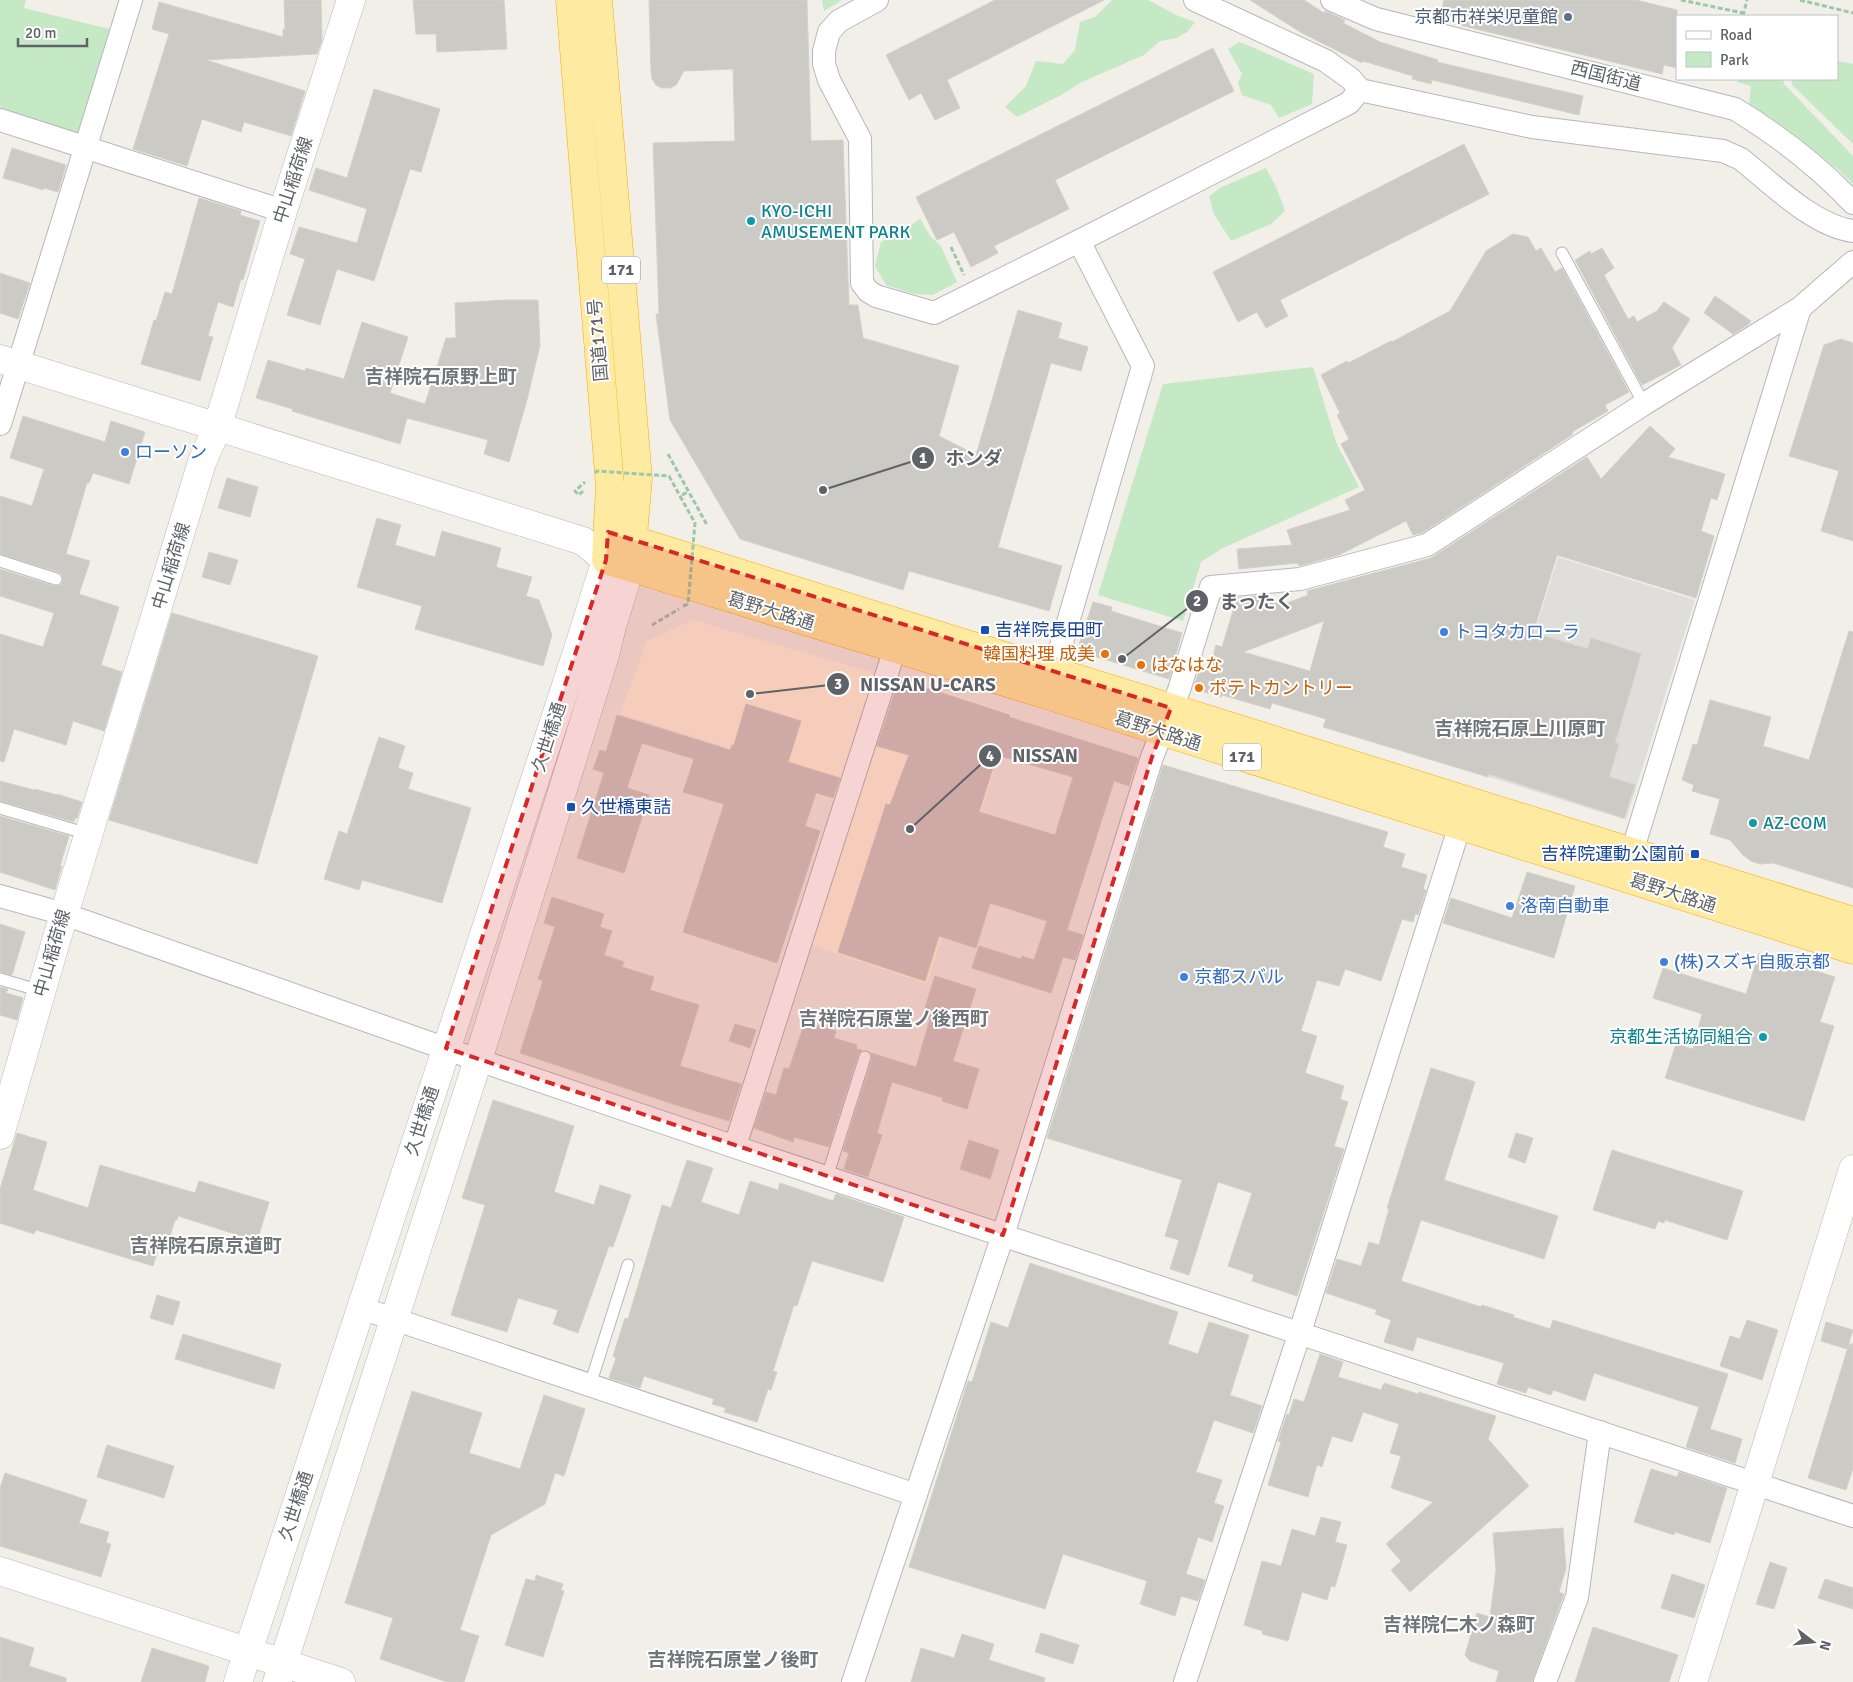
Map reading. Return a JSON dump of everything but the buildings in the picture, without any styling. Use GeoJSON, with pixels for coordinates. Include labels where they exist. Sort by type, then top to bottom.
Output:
{"type":"FeatureCollection","features":[{"type":"Feature","properties":{"kind":"highway","name":"国道171号"},"geometry":{"type":"LineString","coordinates":[[570,0],[610,486],[608,538]]}},
{"type":"Feature","properties":{"kind":"highway","name":"国道171号"},"geometry":{"type":"LineString","coordinates":[[598,0],[638,479],[608,538]]}},
{"type":"Feature","properties":{"kind":"highway","name":"171"},"geometry":{"type":"LineString","coordinates":[[608,538],[618,564]]}},
{"type":"Feature","properties":{"kind":"highway","name":"葛野大路通"},"geometry":{"type":"LineString","coordinates":[[608,538],[899,637],[1167,720],[1459,826],[1628,865],[1853,921]]}},
{"type":"Feature","properties":{"kind":"highway","name":"葛野大路通"},"geometry":{"type":"LineString","coordinates":[[618,564],[899,637]]}},
{"type":"Feature","properties":{"kind":"highway","name":"葛野大路通"},"geometry":{"type":"LineString","coordinates":[[1167,720],[1468,801],[1628,865],[1853,950]]}},
{"type":"Feature","properties":{"kind":"street"},"geometry":{"type":"LineString","coordinates":[[0,424],[9,362],[85,147],[130,0]]}},
{"type":"Feature","properties":{"kind":"street","name":"中山稲荷線"},"geometry":{"type":"LineString","coordinates":[[0,1135],[88,834],[202,462],[217,428],[283,211],[351,0]]}},
{"type":"Feature","properties":{"kind":"street"},"geometry":{"type":"LineString","coordinates":[[877,0],[839,21],[829,32],[824,51],[824,64],[829,80],[860,139],[862,283],[876,296],[934,312],[1079,241],[1349,103],[1360,90]]}},
{"type":"Feature","properties":{"kind":"street"},"geometry":{"type":"LineString","coordinates":[[1195,0],[1326,61],[1351,80],[1360,90],[1532,127],[1723,152],[1741,159],[1811,214],[1838,228],[1853,231]]}},
{"type":"Feature","properties":{"kind":"street","name":"西国街道"},"geometry":{"type":"LineString","coordinates":[[1332,0],[1376,19],[1735,109],[1752,119],[1793,150],[1841,190],[1853,203]]}},
{"type":"Feature","properties":{"kind":"street"},"geometry":{"type":"LineString","coordinates":[[0,120],[283,211]]}},
{"type":"Feature","properties":{"kind":"street"},"geometry":{"type":"LineString","coordinates":[[1050,683],[1143,366],[1079,241]]}},
{"type":"Feature","properties":{"kind":"street"},"geometry":{"type":"LineString","coordinates":[[853,1682],[1002,1235],[1150,766],[1179,690],[1211,587],[1300,579],[1428,545],[1644,404],[1800,308],[1853,262]]}},
{"type":"Feature","properties":{"kind":"street"},"geometry":{"type":"LineString","coordinates":[[1628,865],[1800,308]]}},
{"type":"Feature","properties":{"kind":"street"},"geometry":{"type":"LineString","coordinates":[[9,362],[217,428],[608,538],[618,564]]}},
{"type":"Feature","properties":{"kind":"street","name":"久世橋通"},"geometry":{"type":"LineString","coordinates":[[238,1682],[576,655],[618,564]]}},
{"type":"Feature","properties":{"kind":"street","name":"久世橋通"},"geometry":{"type":"LineString","coordinates":[[280,1673],[478,1060],[605,655],[612,626],[618,564]]}},
{"type":"Feature","properties":{"kind":"street"},"geometry":{"type":"LineString","coordinates":[[735,1146],[899,637]]}},
{"type":"Feature","properties":{"kind":"street"},"geometry":{"type":"LineString","coordinates":[[1185,1682],[1300,1332],[1468,801]]}},
{"type":"Feature","properties":{"kind":"street"},"geometry":{"type":"LineString","coordinates":[[0,896],[64,914],[478,1060],[827,1177],[1853,1516]]}},
{"type":"Feature","properties":{"kind":"street"},"geometry":{"type":"LineString","coordinates":[[1693,1682],[1853,1169]]}},
{"type":"Feature","properties":{"kind":"street"},"geometry":{"type":"LineString","coordinates":[[361,1308],[916,1495]]}},
{"type":"Feature","properties":{"kind":"street"},"geometry":{"type":"LineString","coordinates":[[1545,1682],[1577,1597],[1600,1432]]}},
{"type":"Feature","properties":{"kind":"street"},"geometry":{"type":"LineString","coordinates":[[0,1571],[248,1652],[280,1673],[341,1682]]}},
{"type":"Feature","properties":{"kind":"lane"},"geometry":{"type":"LineString","coordinates":[[1562,253],[1644,404]]}},
{"type":"Feature","properties":{"kind":"lane"},"geometry":{"type":"LineString","coordinates":[[0,561],[56,579]]}},
{"type":"Feature","properties":{"kind":"lane"},"geometry":{"type":"LineString","coordinates":[[0,808],[88,834]]}},
{"type":"Feature","properties":{"kind":"lane"},"geometry":{"type":"LineString","coordinates":[[0,979],[41,991]]}},
{"type":"Feature","properties":{"kind":"lane"},"geometry":{"type":"LineString","coordinates":[[827,1177],[865,1057]]}},
{"type":"Feature","properties":{"kind":"lane"},"geometry":{"type":"LineString","coordinates":[[590,1385],[628,1264]]}},
{"type":"Feature","properties":{"kind":"path"},"geometry":{"type":"LineString","coordinates":[[1681,0],[1743,14],[1747,0]]}},
{"type":"Feature","properties":{"kind":"path"},"geometry":{"type":"LineString","coordinates":[[1800,0],[1853,13]]}},
{"type":"Feature","properties":{"kind":"path"},"geometry":{"type":"LineString","coordinates":[[951,248],[973,294]]}},
{"type":"Feature","properties":{"kind":"path"},"geometry":{"type":"LineString","coordinates":[[668,454],[707,525]]}},
{"type":"Feature","properties":{"kind":"path"},"geometry":{"type":"LineString","coordinates":[[594,473],[597,471],[669,476],[695,524],[688,604],[652,625]]}},
{"type":"Feature","properties":{"kind":"path"},"geometry":{"type":"LineString","coordinates":[[577,489],[575,491],[578,495],[582,493]]}},
{"type":"Feature","properties":{"kind":"path"},"geometry":{"type":"LineString","coordinates":[[680,496],[688,492]]}},
{"type":"Feature","properties":{"kind":"highlighted area"},"geometry":{"type":"Polygon","coordinates":[[[608,532],[1171,708],[1152,757],[1003,1235],[446,1048],[606,560],[608,532]]]}},
{"type":"Feature","properties":{"kind":"shaded area"},"geometry":{"type":"Polygon","coordinates":[[[1558,557],[1695,600],[1626,820],[1489,777],[1558,557]]]}},
{"type":"Feature","properties":{"kind":"shaded area"},"geometry":{"type":"Polygon","coordinates":[[[693,620],[878,674],[839,802],[716,764],[721,745],[620,714],[647,641],[693,620]]]}},
{"type":"Feature","properties":{"kind":"shaded area"},"geometry":{"type":"Polygon","coordinates":[[[894,676],[1012,714],[927,984],[808,944],[894,676]]]}},
{"type":"Feature","properties":{"kind":"green space"},"geometry":{"type":"Polygon","coordinates":[[[0,0],[26,0],[24,8],[113,30],[82,135],[0,113],[0,0]]]}},
{"type":"Feature","properties":{"kind":"green space"},"geometry":{"type":"Polygon","coordinates":[[[822,0],[842,0],[824,11],[822,0]]]}},
{"type":"Feature","properties":{"kind":"green space"},"geometry":{"type":"Polygon","coordinates":[[[1112,0],[1148,0],[1176,15],[1195,22],[1187,32],[1177,38],[1160,41],[1144,55],[1082,82],[1017,117],[1005,107],[1026,86],[1036,61],[1063,64],[1075,50],[1080,22],[1095,17],[1112,0]]]}},
{"type":"Feature","properties":{"kind":"green space"},"geometry":{"type":"Polygon","coordinates":[[[1240,42],[1314,74],[1312,104],[1279,118],[1271,105],[1242,95],[1238,83],[1242,74],[1228,49],[1240,42]]]}},
{"type":"Feature","properties":{"kind":"green space"},"geometry":{"type":"Polygon","coordinates":[[[1838,61],[1853,64],[1853,144],[1792,85],[1791,80],[1838,80],[1838,61]]]}},
{"type":"Feature","properties":{"kind":"green space"},"geometry":{"type":"Polygon","coordinates":[[[1738,80],[1783,80],[1784,84],[1853,156],[1853,184],[1840,171],[1749,104],[1751,86],[1737,82],[1738,80]]]}},
{"type":"Feature","properties":{"kind":"green space"},"geometry":{"type":"Polygon","coordinates":[[[1266,168],[1277,189],[1285,211],[1271,224],[1231,241],[1214,214],[1209,196],[1222,187],[1266,168]]]}},
{"type":"Feature","properties":{"kind":"green space"},"geometry":{"type":"Polygon","coordinates":[[[920,219],[930,236],[941,246],[957,282],[933,295],[914,294],[886,285],[875,266],[881,242],[896,235],[920,219]]]}},
{"type":"Feature","properties":{"kind":"green space"},"geometry":{"type":"Polygon","coordinates":[[[1313,367],[1336,442],[1359,487],[1223,548],[1201,562],[1183,621],[1098,595],[1163,384],[1313,367]]]}},
{"type":"Feature","properties":{"kind":"place","name":"京都市祥栄児童館"},"geometry":{"type":"Point","coordinates":[1568,17]}},
{"type":"Feature","properties":{"kind":"place","name":"KYO-ICHI AMUSEMENT PARK"},"geometry":{"type":"Point","coordinates":[751,221]}},
{"type":"Feature","properties":{"kind":"place","name":"ローソン"},"geometry":{"type":"Point","coordinates":[125,452]}},
{"type":"Feature","properties":{"kind":"place","name":"ホンダ"},"geometry":{"type":"Point","coordinates":[823,490]}},
{"type":"Feature","properties":{"kind":"place","name":"吉祥院長田町"},"geometry":{"type":"Point","coordinates":[985,630]}},
{"type":"Feature","properties":{"kind":"place","name":"トヨタカローラ"},"geometry":{"type":"Point","coordinates":[1444,632]}},
{"type":"Feature","properties":{"kind":"place","name":"韓国料理 成美"},"geometry":{"type":"Point","coordinates":[1105,654]}},
{"type":"Feature","properties":{"kind":"place","name":"まったく"},"geometry":{"type":"Point","coordinates":[1122,659]}},
{"type":"Feature","properties":{"kind":"place","name":"はなはな"},"geometry":{"type":"Point","coordinates":[1141,665]}},
{"type":"Feature","properties":{"kind":"place","name":"ポテトカントリー"},"geometry":{"type":"Point","coordinates":[1199,688]}},
{"type":"Feature","properties":{"kind":"place","name":"NISSAN U-CARS"},"geometry":{"type":"Point","coordinates":[750,694]}},
{"type":"Feature","properties":{"kind":"place","name":"久世橋東詰"},"geometry":{"type":"Point","coordinates":[571,807]}},
{"type":"Feature","properties":{"kind":"place","name":"AZ-COM"},"geometry":{"type":"Point","coordinates":[1753,823]}},
{"type":"Feature","properties":{"kind":"place","name":"NISSAN"},"geometry":{"type":"Point","coordinates":[910,829]}},
{"type":"Feature","properties":{"kind":"place","name":"吉祥院運動公園前"},"geometry":{"type":"Point","coordinates":[1695,854]}},
{"type":"Feature","properties":{"kind":"place","name":"洛南自動車"},"geometry":{"type":"Point","coordinates":[1510,906]}},
{"type":"Feature","properties":{"kind":"place","name":"(株)スズキ自販京都"},"geometry":{"type":"Point","coordinates":[1664,962]}},
{"type":"Feature","properties":{"kind":"place","name":"京都スバル"},"geometry":{"type":"Point","coordinates":[1184,977]}},
{"type":"Feature","properties":{"kind":"place","name":"京都生活協同組合"},"geometry":{"type":"Point","coordinates":[1763,1037]}},
{"type":"Feature","properties":{"kind":"district","name":"吉祥院石原野上町"},"geometry":{"type":"Point","coordinates":[441,377]}},
{"type":"Feature","properties":{"kind":"district","name":"吉祥院石原上川原町"},"geometry":{"type":"Point","coordinates":[1520,729]}},
{"type":"Feature","properties":{"kind":"district","name":"吉祥院石原堂ノ後西町"},"geometry":{"type":"Point","coordinates":[894,1019]}},
{"type":"Feature","properties":{"kind":"district","name":"吉祥院石原京道町"},"geometry":{"type":"Point","coordinates":[206,1246]}},
{"type":"Feature","properties":{"kind":"district","name":"吉祥院仁木ノ森町"},"geometry":{"type":"Point","coordinates":[1459,1625]}},
{"type":"Feature","properties":{"kind":"district","name":"吉祥院石原堂ノ後町"},"geometry":{"type":"Point","coordinates":[733,1660]}}]}
